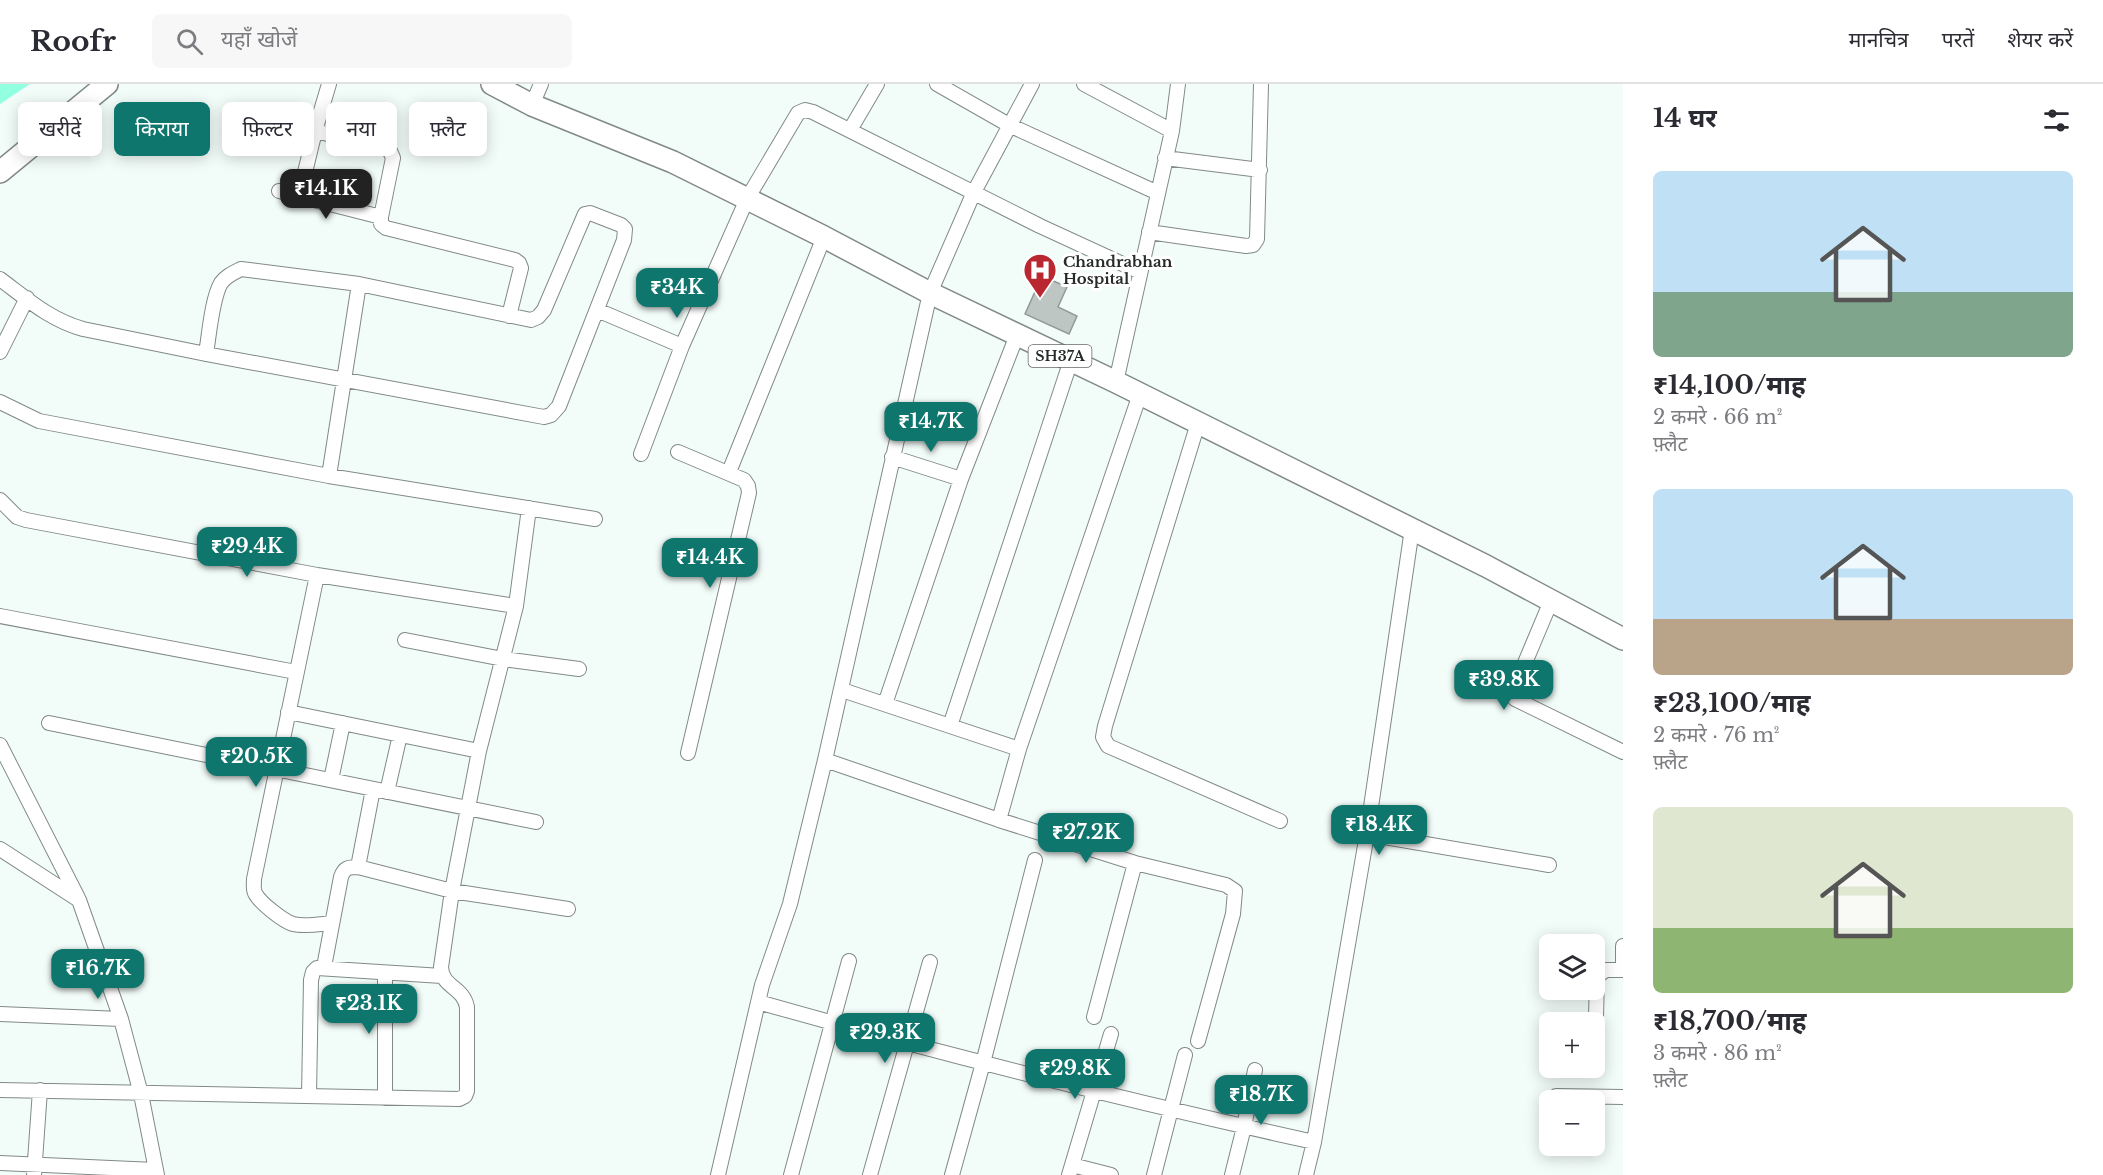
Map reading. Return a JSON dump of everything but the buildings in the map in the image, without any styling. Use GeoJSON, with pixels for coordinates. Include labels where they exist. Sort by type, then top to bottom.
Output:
{"type":"FeatureCollection","features":[{"type":"Feature","properties":{"kind":"main road"},"geometry":{"type":"LineString","coordinates":[[0,172],[107,84]]}},
{"type":"Feature","properties":{"kind":"main road","name":"SH37A"},"geometry":{"type":"LineString","coordinates":[[492,84],[532,105],[673,162],[930,293],[1116,382],[1412,529],[1623,639]]}},
{"type":"Feature","properties":{"kind":"street"},"geometry":{"type":"LineString","coordinates":[[299,197],[329,84]]}},
{"type":"Feature","properties":{"kind":"street"},"geometry":{"type":"LineString","coordinates":[[532,105],[541,84]]}},
{"type":"Feature","properties":{"kind":"street"},"geometry":{"type":"LineString","coordinates":[[850,130],[877,84]]}},
{"type":"Feature","properties":{"kind":"street"},"geometry":{"type":"LineString","coordinates":[[937,84],[1009,125],[1158,193]]}},
{"type":"Feature","properties":{"kind":"street"},"geometry":{"type":"LineString","coordinates":[[718,1175],[758,1002],[790,904],[842,690],[930,293],[974,192],[1032,84]]}},
{"type":"Feature","properties":{"kind":"street"},"geometry":{"type":"LineString","coordinates":[[1084,84],[1172,130]]}},
{"type":"Feature","properties":{"kind":"street"},"geometry":{"type":"LineString","coordinates":[[1116,382],[1172,130],[1178,84]]}},
{"type":"Feature","properties":{"kind":"street"},"geometry":{"type":"LineString","coordinates":[[1149,232],[1246,246],[1253,245],[1257,239],[1261,84]]}},
{"type":"Feature","properties":{"kind":"street"},"geometry":{"type":"LineString","coordinates":[[641,454],[682,346],[747,199],[798,113],[813,112],[1040,226],[1140,272]]}},
{"type":"Feature","properties":{"kind":"street"},"geometry":{"type":"LineString","coordinates":[[315,131],[383,147],[390,151],[393,159],[381,217],[381,224],[386,228],[515,260],[519,263],[520,268],[509,316]]}},
{"type":"Feature","properties":{"kind":"street"},"geometry":{"type":"LineString","coordinates":[[1166,158],[1260,170]]}},
{"type":"Feature","properties":{"kind":"street"},"geometry":{"type":"LineString","coordinates":[[279,191],[381,217]]}},
{"type":"Feature","properties":{"kind":"street"},"geometry":{"type":"LineString","coordinates":[[0,279],[65,324],[206,354],[543,417],[551,415],[559,406],[626,234],[625,229],[621,225],[590,213],[585,214],[544,310],[538,317],[531,320],[359,284],[241,269],[229,274],[216,295],[206,354]]}},
{"type":"Feature","properties":{"kind":"street"},"geometry":{"type":"LineString","coordinates":[[729,472],[824,237]]}},
{"type":"Feature","properties":{"kind":"street"},"geometry":{"type":"LineString","coordinates":[[329,476],[359,284]]}},
{"type":"Feature","properties":{"kind":"street"},"geometry":{"type":"LineString","coordinates":[[0,352],[27,298]]}},
{"type":"Feature","properties":{"kind":"street"},"geometry":{"type":"LineString","coordinates":[[597,310],[682,346]]}},
{"type":"Feature","properties":{"kind":"street"},"geometry":{"type":"LineString","coordinates":[[885,704],[961,479],[1017,335]]}},
{"type":"Feature","properties":{"kind":"street"},"geometry":{"type":"LineString","coordinates":[[950,726],[1071,360]]}},
{"type":"Feature","properties":{"kind":"street"},"geometry":{"type":"LineString","coordinates":[[999,820],[1019,749],[1140,394]]}},
{"type":"Feature","properties":{"kind":"street"},"geometry":{"type":"LineString","coordinates":[[0,402],[39,421],[329,476],[595,519]]}},
{"type":"Feature","properties":{"kind":"street"},"geometry":{"type":"LineString","coordinates":[[1198,423],[1103,737],[1108,746],[1114,750],[1280,821]]}},
{"type":"Feature","properties":{"kind":"street"},"geometry":{"type":"LineString","coordinates":[[678,452],[744,480],[749,493],[688,753]]}},
{"type":"Feature","properties":{"kind":"street"},"geometry":{"type":"LineString","coordinates":[[892,457],[961,479]]}},
{"type":"Feature","properties":{"kind":"street"},"geometry":{"type":"LineString","coordinates":[[0,500],[17,517],[26,520],[317,575],[516,606]]}},
{"type":"Feature","properties":{"kind":"street"},"geometry":{"type":"LineString","coordinates":[[0,1090],[459,1099],[465,1096],[467,1090],[467,1007],[465,998],[442,976],[441,967],[452,891],[479,751],[516,606],[529,508]]}},
{"type":"Feature","properties":{"kind":"street"},"geometry":{"type":"LineString","coordinates":[[1306,1175],[1314,1142],[1366,834],[1412,529]]}},
{"type":"Feature","properties":{"kind":"street"},"geometry":{"type":"LineString","coordinates":[[317,575],[276,769],[254,879],[254,890],[266,906],[291,924],[332,923]]}},
{"type":"Feature","properties":{"kind":"street"},"geometry":{"type":"LineString","coordinates":[[1551,601],[1514,689],[1515,699],[1623,752]]}},
{"type":"Feature","properties":{"kind":"street"},"geometry":{"type":"LineString","coordinates":[[0,616],[296,672]]}},
{"type":"Feature","properties":{"kind":"street"},"geometry":{"type":"LineString","coordinates":[[405,639],[503,658],[579,669]]}},
{"type":"Feature","properties":{"kind":"street"},"geometry":{"type":"LineString","coordinates":[[842,690],[1019,749]]}},
{"type":"Feature","properties":{"kind":"street"},"geometry":{"type":"LineString","coordinates":[[288,712],[479,751]]}},
{"type":"Feature","properties":{"kind":"street"},"geometry":{"type":"LineString","coordinates":[[49,723],[536,822]]}},
{"type":"Feature","properties":{"kind":"street"},"geometry":{"type":"LineString","coordinates":[[331,780],[343,723]]}},
{"type":"Feature","properties":{"kind":"street"},"geometry":{"type":"LineString","coordinates":[[387,792],[400,735]]}},
{"type":"Feature","properties":{"kind":"street"},"geometry":{"type":"LineString","coordinates":[[0,745],[4,766],[79,900],[121,1019],[141,1094],[156,1172],[34,1170],[0,1163]]}},
{"type":"Feature","properties":{"kind":"street"},"geometry":{"type":"LineString","coordinates":[[825,760],[999,820],[1135,863],[1226,885],[1235,891],[1233,914],[1198,1041]]}},
{"type":"Feature","properties":{"kind":"street"},"geometry":{"type":"LineString","coordinates":[[358,867],[373,789]]}},
{"type":"Feature","properties":{"kind":"street"},"geometry":{"type":"LineString","coordinates":[[1366,834],[1549,865]]}},
{"type":"Feature","properties":{"kind":"street"},"geometry":{"type":"LineString","coordinates":[[0,849],[79,900]]}},
{"type":"Feature","properties":{"kind":"street"},"geometry":{"type":"LineString","coordinates":[[952,1175],[1035,860]]}},
{"type":"Feature","properties":{"kind":"street"},"geometry":{"type":"LineString","coordinates":[[1094,1017],[1135,863]]}},
{"type":"Feature","properties":{"kind":"street"},"geometry":{"type":"LineString","coordinates":[[324,967],[344,871],[348,867],[358,867],[452,891],[568,909]]}},
{"type":"Feature","properties":{"kind":"street"},"geometry":{"type":"LineString","coordinates":[[1596,1012],[1597,976],[1606,970],[1623,968],[1623,946]]}},
{"type":"Feature","properties":{"kind":"street"},"geometry":{"type":"LineString","coordinates":[[791,1175],[849,961]]}},
{"type":"Feature","properties":{"kind":"street"},"geometry":{"type":"LineString","coordinates":[[870,1175],[930,962]]}},
{"type":"Feature","properties":{"kind":"street"},"geometry":{"type":"LineString","coordinates":[[309,1096],[311,980],[317,968],[442,976]]}},
{"type":"Feature","properties":{"kind":"street"},"geometry":{"type":"LineString","coordinates":[[385,973],[385,1098]]}},
{"type":"Feature","properties":{"kind":"street"},"geometry":{"type":"LineString","coordinates":[[758,1002],[1172,1111],[1314,1142]]}},
{"type":"Feature","properties":{"kind":"street"},"geometry":{"type":"LineString","coordinates":[[0,1014],[121,1019]]}},
{"type":"Feature","properties":{"kind":"street"},"geometry":{"type":"LineString","coordinates":[[1111,1034],[1071,1170],[1111,1175]]}},
{"type":"Feature","properties":{"kind":"street"},"geometry":{"type":"LineString","coordinates":[[1155,1175],[1185,1055]]}},
{"type":"Feature","properties":{"kind":"street"},"geometry":{"type":"LineString","coordinates":[[1232,1175],[1245,1127],[1255,1070]]}},
{"type":"Feature","properties":{"kind":"street"},"geometry":{"type":"LineString","coordinates":[[34,1170],[40,1090]]}},
{"type":"Feature","properties":{"kind":"street"},"geometry":{"type":"LineString","coordinates":[[1605,1097],[1623,1097]]}},
{"type":"Feature","properties":{"kind":"green space"},"geometry":{"type":"Polygon","coordinates":[[[0,84],[30,84],[0,104],[0,84]]]}},
{"type":"Feature","properties":{"kind":"place","name":"Chandrabhan Hospital"},"geometry":{"type":"Point","coordinates":[1040,299]}}]}
